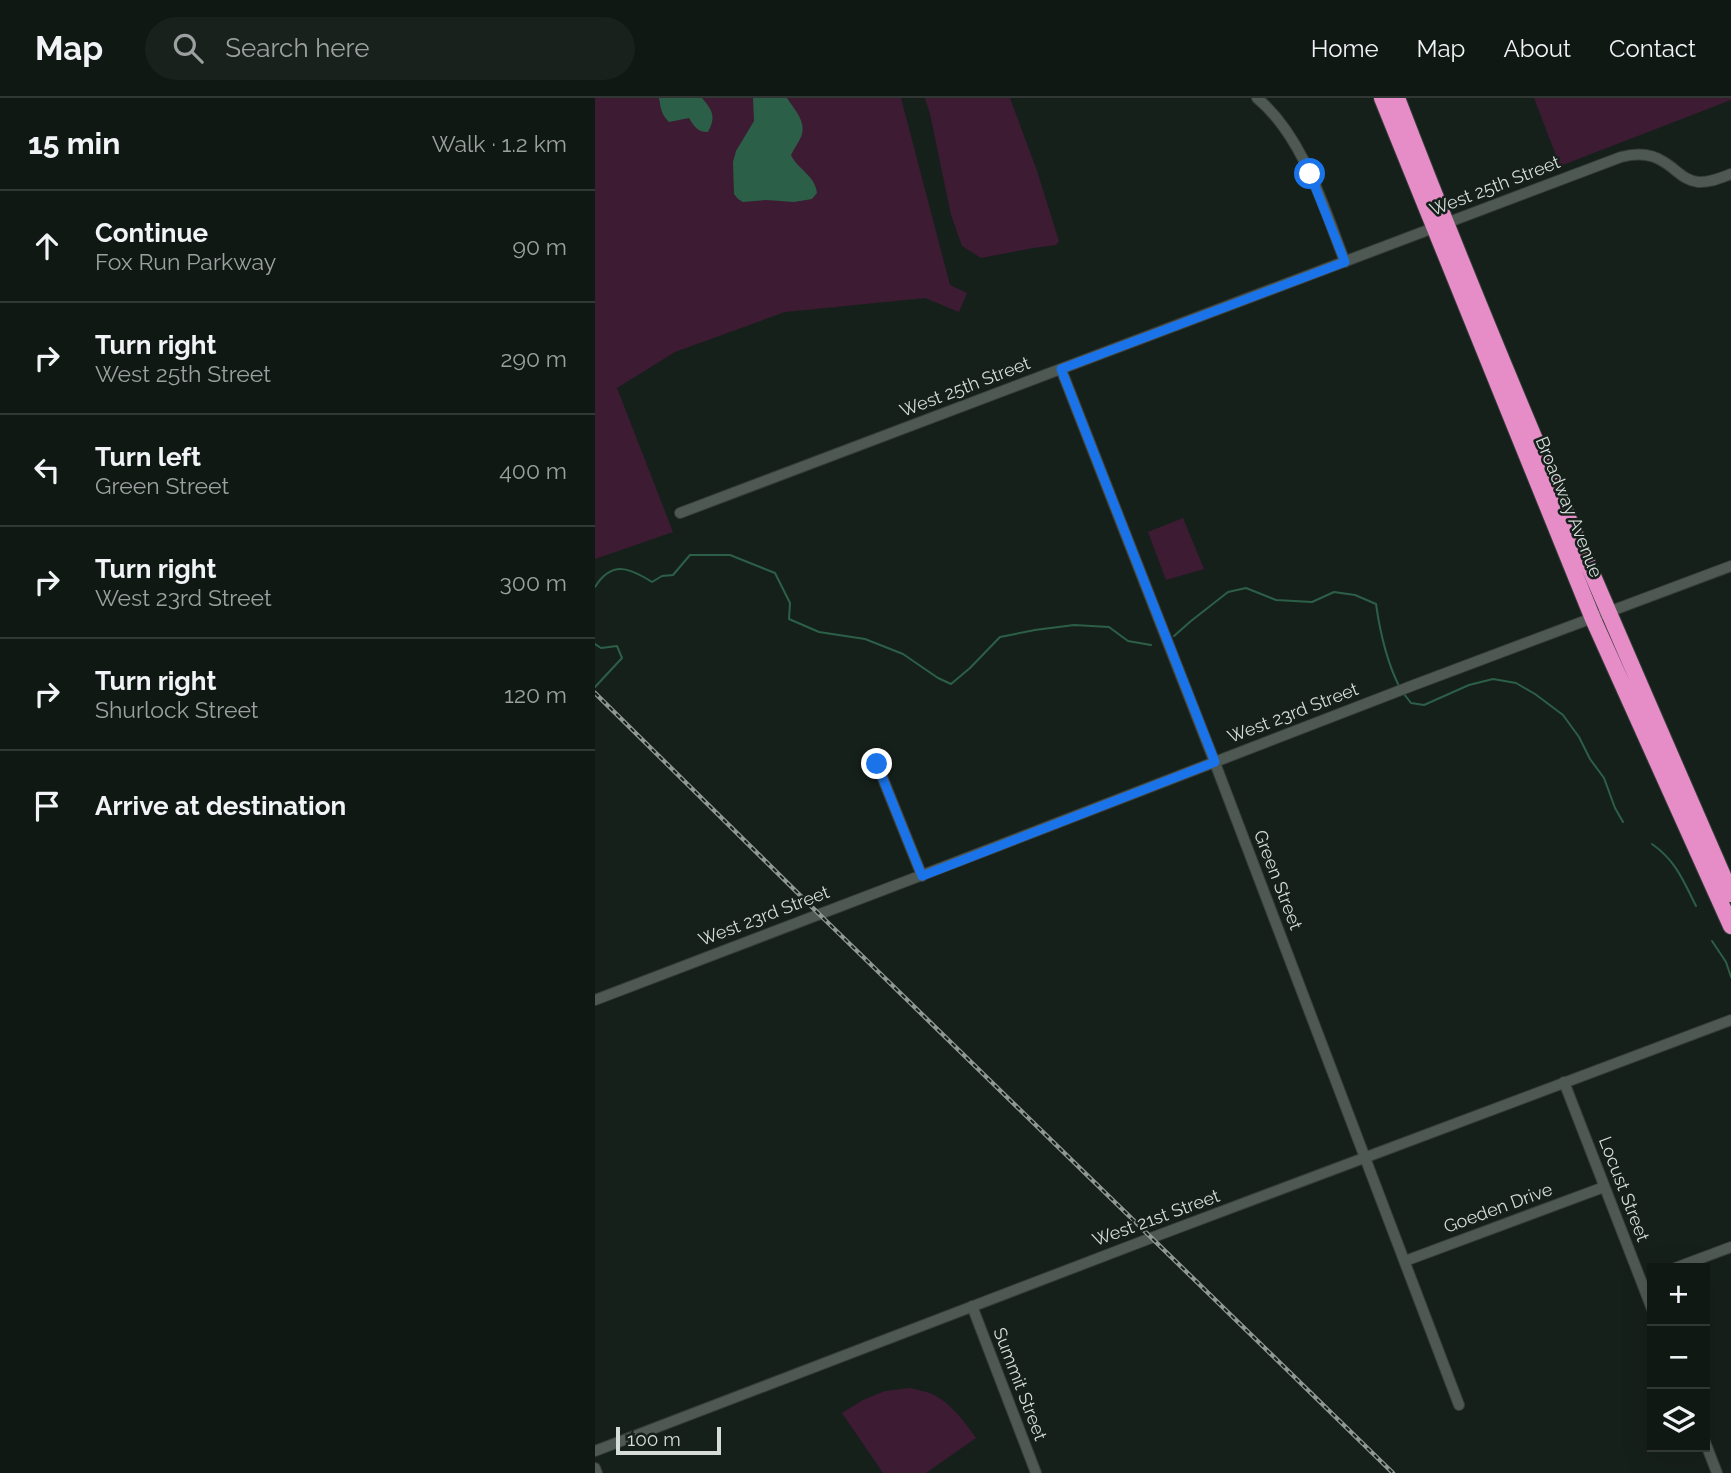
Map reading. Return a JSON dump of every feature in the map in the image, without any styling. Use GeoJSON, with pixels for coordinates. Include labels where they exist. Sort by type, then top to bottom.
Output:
{"type":"FeatureCollection","features":[{"type":"Feature","properties":{"kind":"highway","name":"Broadway Avenue"},"geometry":{"type":"LineString","coordinates":[[1383,98],[1440,226],[1731,926]]}},
{"type":"Feature","properties":{"kind":"highway","name":"Broadway Avenue"},"geometry":{"type":"LineString","coordinates":[[1397,98],[1440,226]]}},
{"type":"Feature","properties":{"kind":"highway","name":"Broadway Avenue"},"geometry":{"type":"LineString","coordinates":[[1601,616],[1731,894]]}},
{"type":"Feature","properties":{"kind":"street"},"geometry":{"type":"LineString","coordinates":[[1257,98],[1279,120],[1301,155],[1345,262]]}},
{"type":"Feature","properties":{"kind":"street","name":"West 25th Street"},"geometry":{"type":"LineString","coordinates":[[680,513],[1630,155],[1654,156],[1690,180],[1705,182],[1731,174]]}},
{"type":"Feature","properties":{"kind":"street","name":"Green Street"},"geometry":{"type":"LineString","coordinates":[[1061,369],[1215,762],[1459,1405]]}},
{"type":"Feature","properties":{"kind":"street","name":"West 23rd Street"},"geometry":{"type":"LineString","coordinates":[[595,1000],[1731,566]]}},
{"type":"Feature","properties":{"kind":"street"},"geometry":{"type":"LineString","coordinates":[[877,764],[922,876]]}},
{"type":"Feature","properties":{"kind":"street","name":"West 21st Street"},"geometry":{"type":"LineString","coordinates":[[595,1451],[1731,1020]]}},
{"type":"Feature","properties":{"kind":"street","name":"Locust Street"},"geometry":{"type":"LineString","coordinates":[[1565,1082],[1604,1187],[1647,1279]]}},
{"type":"Feature","properties":{"kind":"street","name":"Goeden Drive"},"geometry":{"type":"LineString","coordinates":[[1405,1261],[1604,1187]]}},
{"type":"Feature","properties":{"kind":"street"},"geometry":{"type":"LineString","coordinates":[[1688,1263],[1731,1247]]}},
{"type":"Feature","properties":{"kind":"street","name":"Summit Street"},"geometry":{"type":"LineString","coordinates":[[972,1307],[1036,1473]]}},
{"type":"Feature","properties":{"kind":"street"},"geometry":{"type":"LineString","coordinates":[[1709,1452],[1717,1473]]}},
{"type":"Feature","properties":{"kind":"street"},"geometry":{"type":"LineString","coordinates":[[595,1468],[597,1473]]}},
{"type":"Feature","properties":{"kind":"shaded area"},"geometry":{"type":"Polygon","coordinates":[[[595,98],[901,98],[950,285],[967,293],[959,312],[925,298],[785,312],[675,352],[617,388],[673,532],[595,559],[595,98]]]}},
{"type":"Feature","properties":{"kind":"shaded area"},"geometry":{"type":"Polygon","coordinates":[[[659,98],[702,98],[712,114],[708,132],[698,130],[689,118],[669,122],[663,114],[659,98]]]}},
{"type":"Feature","properties":{"kind":"shaded area"},"geometry":{"type":"Polygon","coordinates":[[[753,98],[787,98],[797,113],[803,128],[791,155],[816,187],[817,193],[812,199],[794,202],[743,202],[734,194],[733,162],[736,151],[754,121],[753,98]]]}},
{"type":"Feature","properties":{"kind":"shaded area"},"geometry":{"type":"Polygon","coordinates":[[[925,98],[1010,98],[1059,241],[1056,245],[981,258],[962,246],[951,215],[925,98]]]}},
{"type":"Feature","properties":{"kind":"shaded area"},"geometry":{"type":"Polygon","coordinates":[[[1534,98],[1731,98],[1731,100],[1560,166],[1534,98]]]}},
{"type":"Feature","properties":{"kind":"shaded area"},"geometry":{"type":"Polygon","coordinates":[[[1183,518],[1204,569],[1166,580],[1148,532],[1183,518]]]}},
{"type":"Feature","properties":{"kind":"shaded area"},"geometry":{"type":"Polygon","coordinates":[[[910,1388],[932,1394],[945,1402],[976,1438],[926,1473],[883,1473],[842,1413],[885,1391],[910,1388]]]}},
{"type":"Feature","properties":{"kind":"waterway"},"geometry":{"type":"LineString","coordinates":[[595,587],[601,578],[615,570],[629,570],[652,582],[662,576],[673,575],[690,555],[730,555],[775,573],[790,603],[789,619],[819,632],[865,639],[903,654],[951,684],[1000,637],[1035,630],[1074,625],[1109,627],[1128,641],[1151,645]]}},
{"type":"Feature","properties":{"kind":"waterway"},"geometry":{"type":"LineString","coordinates":[[1174,636],[1228,592],[1246,588],[1276,600],[1312,602],[1334,592],[1355,595],[1376,604],[1384,646],[1399,686]]}},
{"type":"Feature","properties":{"kind":"waterway"},"geometry":{"type":"LineString","coordinates":[[595,644],[601,648],[617,646],[622,658],[595,687]]}},
{"type":"Feature","properties":{"kind":"waterway"},"geometry":{"type":"LineString","coordinates":[[1404,694],[1411,703],[1424,705],[1469,685],[1493,679],[1516,683],[1535,694],[1563,715],[1579,737],[1604,778],[1623,822]]}},
{"type":"Feature","properties":{"kind":"waterway"},"geometry":{"type":"LineString","coordinates":[[1652,844],[1673,864],[1696,906]]}},
{"type":"Feature","properties":{"kind":"waterway"},"geometry":{"type":"LineString","coordinates":[[1712,941],[1726,962],[1731,977]]}},
{"type":"Feature","properties":{"kind":"railway"},"geometry":{"type":"LineString","coordinates":[[595,693],[1393,1473]]}},
{"type":"Feature","properties":{"kind":"route"},"geometry":{"type":"LineString","coordinates":[[877,764],[922,876],[1215,762],[1061,369],[1345,262],[1310,174]]}}]}
